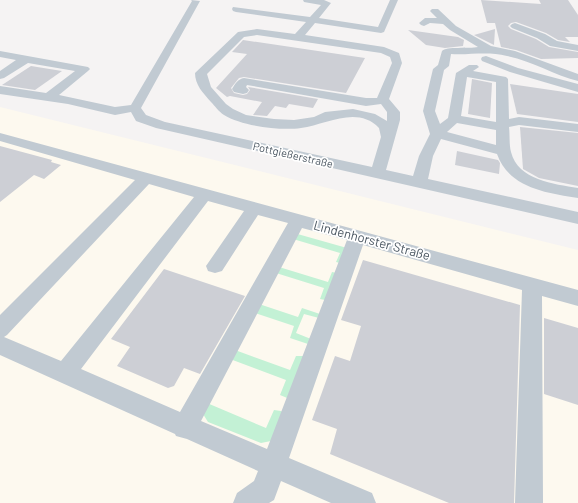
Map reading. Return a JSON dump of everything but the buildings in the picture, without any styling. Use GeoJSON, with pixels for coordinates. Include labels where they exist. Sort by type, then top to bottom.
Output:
{"type":"FeatureCollection","features":[{"type":"Feature","properties":{"kind":"street"},"geometry":{"type":"LineString","coordinates":[[306,0],[328,2]]}},
{"type":"Feature","properties":{"kind":"street"},"geometry":{"type":"LineString","coordinates":[[236,9],[381,30],[394,0]]}},
{"type":"Feature","properties":{"kind":"street"},"geometry":{"type":"LineString","coordinates":[[0,90],[68,100],[115,111],[135,108],[195,1]]}},
{"type":"Feature","properties":{"kind":"street"},"geometry":{"type":"LineString","coordinates":[[298,37],[328,2]]}},
{"type":"Feature","properties":{"kind":"street"},"geometry":{"type":"LineString","coordinates":[[435,11],[484,53],[514,70],[578,88]]}},
{"type":"Feature","properties":{"kind":"street"},"geometry":{"type":"LineString","coordinates":[[424,23],[428,20],[446,21]]}},
{"type":"Feature","properties":{"kind":"street"},"geometry":{"type":"LineString","coordinates":[[515,26],[541,36],[554,44],[578,48]]}},
{"type":"Feature","properties":{"kind":"street"},"geometry":{"type":"LineString","coordinates":[[243,90],[238,89],[244,81],[366,102],[382,99],[384,98],[397,63],[395,55],[384,50],[257,32],[242,34],[201,73],[201,78],[203,82],[227,102],[242,107],[305,118],[352,113],[377,120],[385,127],[388,136]]}},
{"type":"Feature","properties":{"kind":"street"},"geometry":{"type":"LineString","coordinates":[[437,134],[429,111],[439,69],[443,66],[447,51],[511,54],[578,78]]}},
{"type":"Feature","properties":{"kind":"street"},"geometry":{"type":"LineString","coordinates":[[419,182],[426,156],[437,134],[454,119],[462,73],[484,53]]}},
{"type":"Feature","properties":{"kind":"street"},"geometry":{"type":"LineString","coordinates":[[0,54],[84,69],[49,97]]}},
{"type":"Feature","properties":{"kind":"street"},"geometry":{"type":"LineString","coordinates":[[1,74],[26,59]]}},
{"type":"Feature","properties":{"kind":"street"},"geometry":{"type":"LineString","coordinates":[[462,73],[502,79],[503,151],[505,159],[520,176],[538,185],[578,193]]}},
{"type":"Feature","properties":{"kind":"street"},"geometry":{"type":"LineString","coordinates":[[377,174],[388,136],[396,117],[394,110],[382,99]]}},
{"type":"Feature","properties":{"kind":"street","name":"Pottgießerstraße"},"geometry":{"type":"LineString","coordinates":[[135,108],[141,118],[161,125],[578,218]]}},
{"type":"Feature","properties":{"kind":"street"},"geometry":{"type":"LineString","coordinates":[[454,119],[497,126],[519,121],[578,128]]}},
{"type":"Feature","properties":{"kind":"street"},"geometry":{"type":"LineString","coordinates":[[437,134],[503,151]]}},
{"type":"Feature","properties":{"kind":"street","name":"Lindenhorster Straße"},"geometry":{"type":"LineString","coordinates":[[0,136],[578,298]]}},
{"type":"Feature","properties":{"kind":"street"},"geometry":{"type":"LineString","coordinates":[[0,329],[146,178]]}},
{"type":"Feature","properties":{"kind":"street"},"geometry":{"type":"LineString","coordinates":[[64,374],[205,194]]}},
{"type":"Feature","properties":{"kind":"street"},"geometry":{"type":"LineString","coordinates":[[215,266],[254,208]]}},
{"type":"Feature","properties":{"kind":"street"},"geometry":{"type":"LineString","coordinates":[[185,427],[298,220]]}},
{"type":"Feature","properties":{"kind":"street"},"geometry":{"type":"LineString","coordinates":[[247,503],[264,490],[358,236]]}},
{"type":"Feature","properties":{"kind":"street"},"geometry":{"type":"LineString","coordinates":[[529,503],[532,285]]}},
{"type":"Feature","properties":{"kind":"street"},"geometry":{"type":"LineString","coordinates":[[0,345],[362,503]]}},
{"type":"Feature","properties":{"kind":"shaded area"},"geometry":{"type":"Polygon","coordinates":[[[0,107],[578,250],[578,503],[0,503],[0,107]]]}},
{"type":"Feature","properties":{"kind":"green space"},"geometry":{"type":"Polygon","coordinates":[[[294,233],[347,248],[340,263],[336,262],[340,253],[293,239],[279,267],[328,282],[332,272],[337,273],[325,300],[320,299],[324,288],[276,273],[259,304],[298,317],[302,308],[320,314],[319,318],[304,314],[296,333],[311,339],[308,344],[290,338],[294,326],[255,313],[235,350],[290,370],[296,356],[303,356],[308,360],[292,400],[280,395],[286,380],[230,359],[207,403],[266,428],[274,410],[281,411],[287,415],[280,432],[271,441],[261,443],[208,422],[203,414],[203,403],[294,233]]]}}]}
